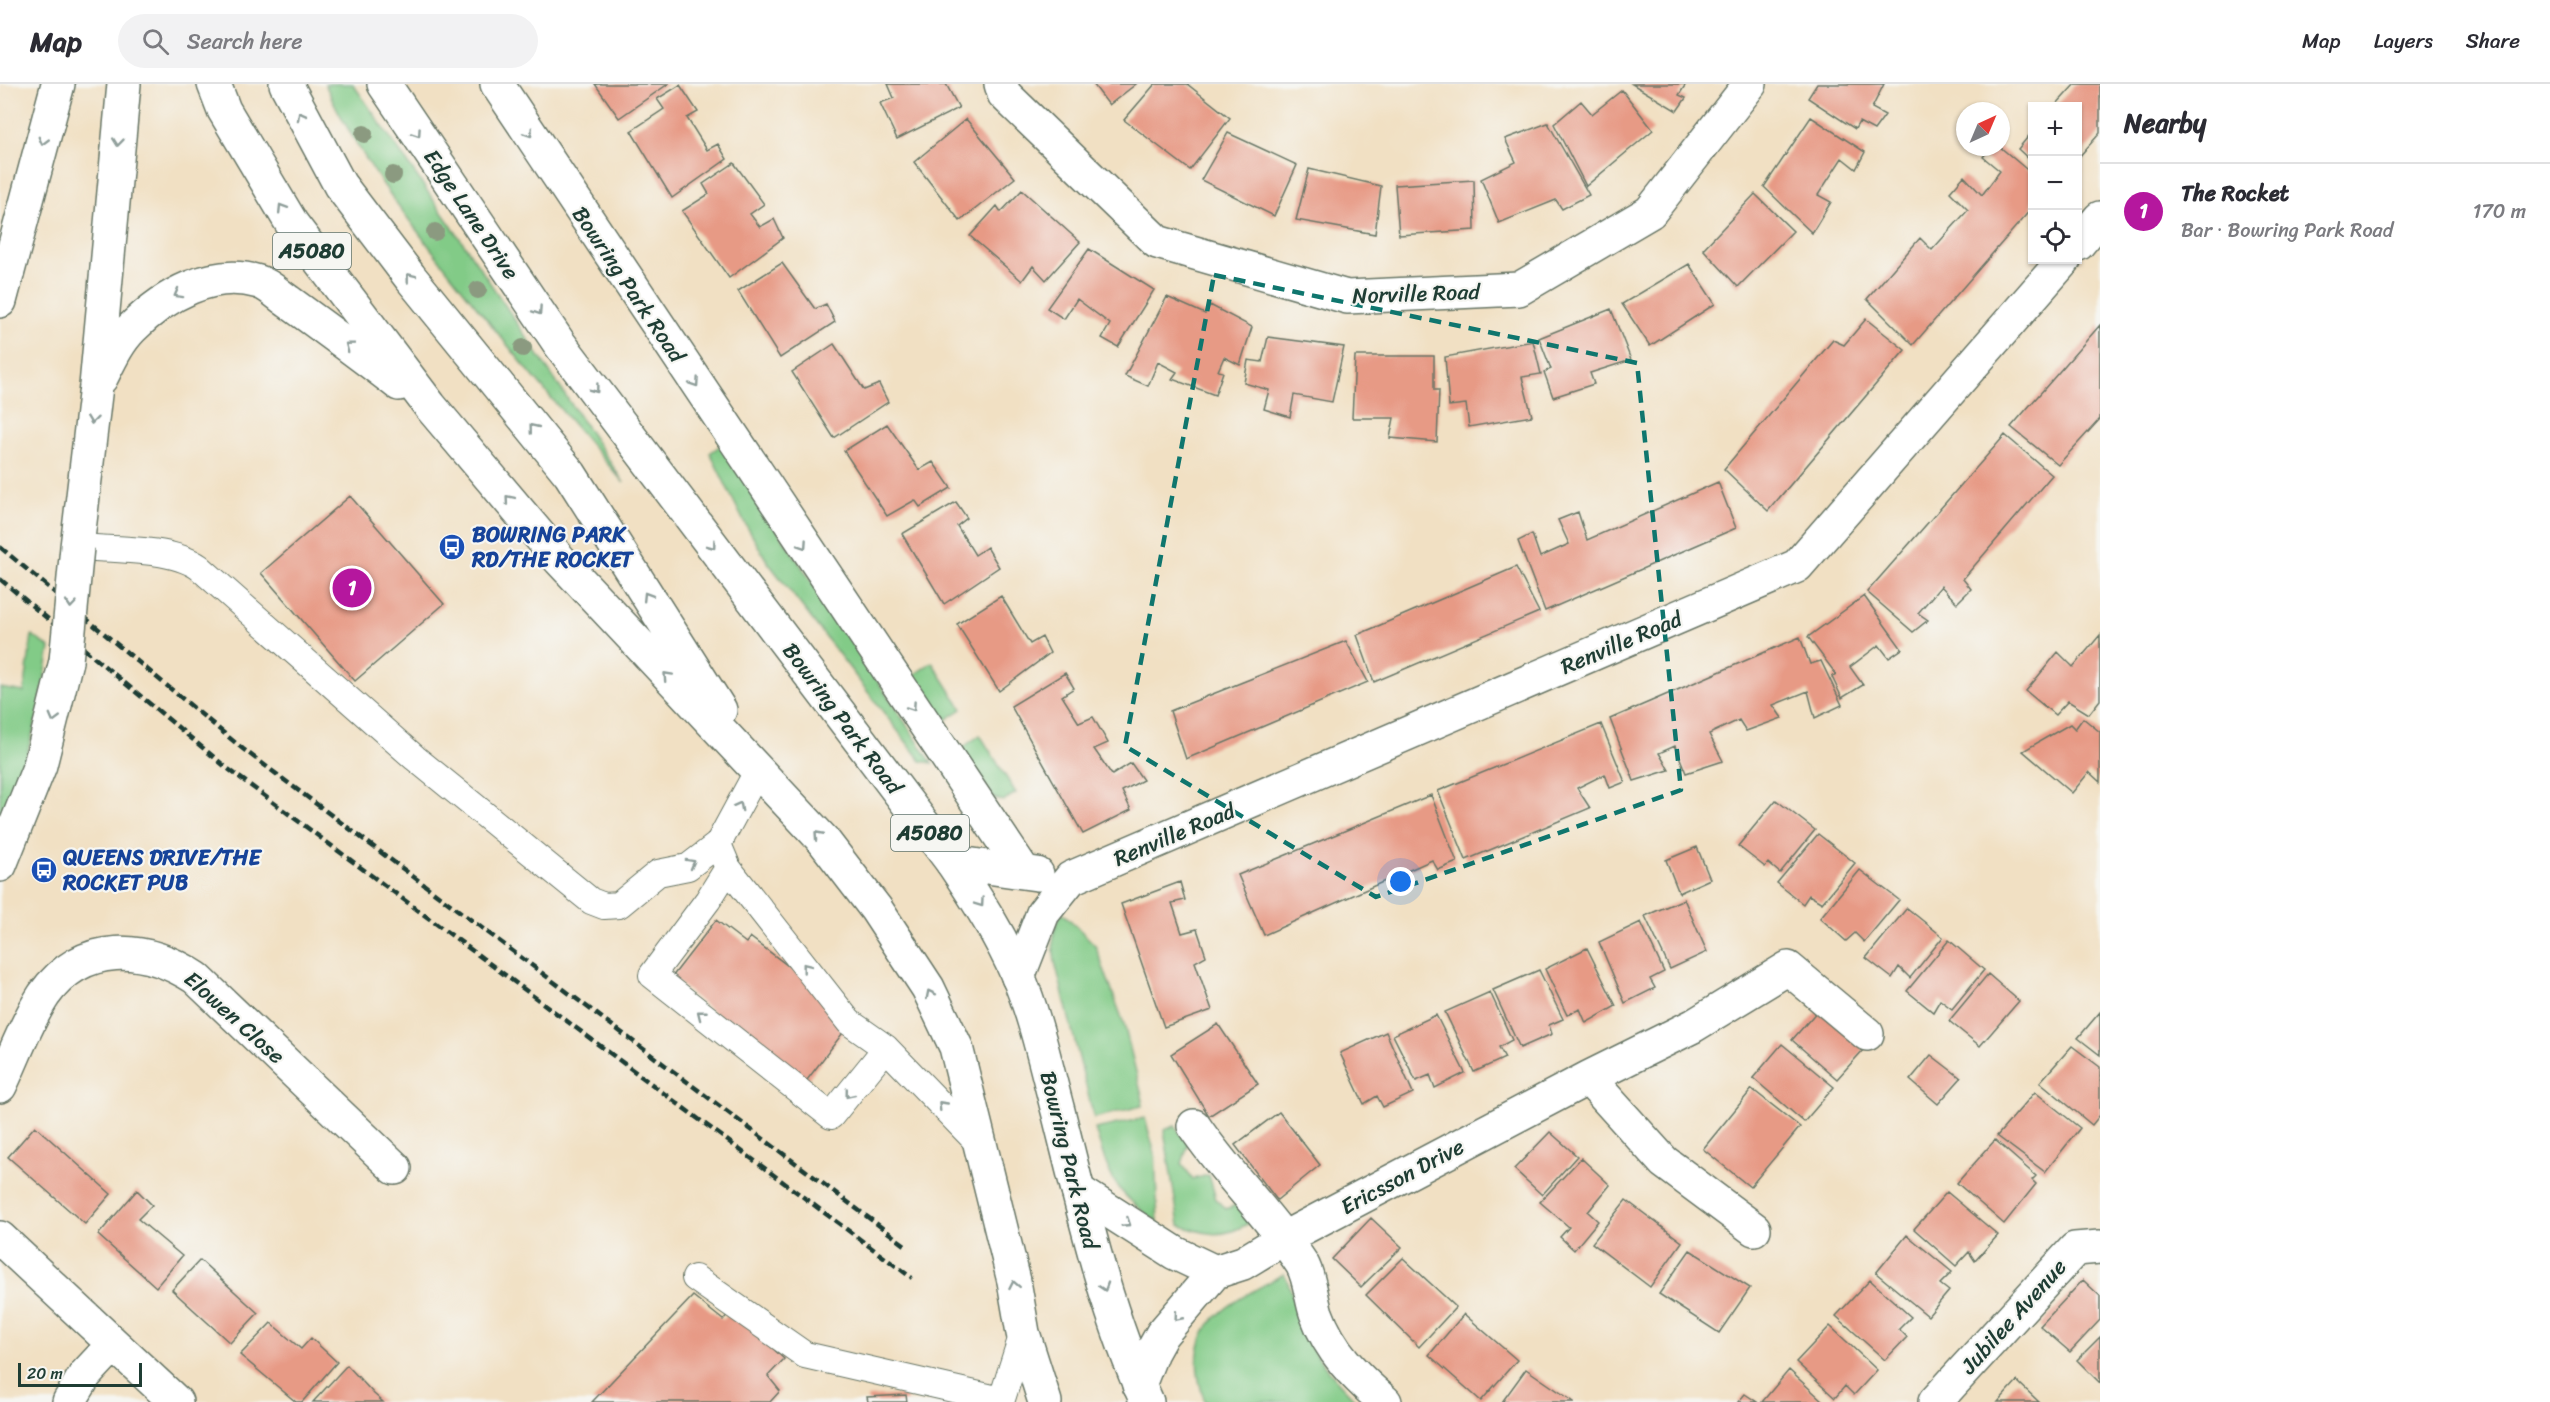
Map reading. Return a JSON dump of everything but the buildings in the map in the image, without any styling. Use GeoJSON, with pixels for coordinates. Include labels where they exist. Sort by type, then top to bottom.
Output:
{"type":"FeatureCollection","features":[{"type":"Feature","properties":{"kind":"main road"},"geometry":{"type":"LineString","coordinates":[[0,301],[58,84]]}},
{"type":"Feature","properties":{"kind":"main road"},"geometry":{"type":"LineString","coordinates":[[0,865],[40,765],[66,661],[96,386],[124,84]]}},
{"type":"Feature","properties":{"kind":"main road","name":"A5080"},"geometry":{"type":"LineString","coordinates":[[214,84],[224,110],[292,224],[430,406],[560,560],[823,840],[876,909],[928,988],[956,1047],[982,1147],[1023,1333],[1045,1402]]}},
{"type":"Feature","properties":{"kind":"main road"},"geometry":{"type":"LineString","coordinates":[[286,84],[340,185],[410,277],[570,474],[758,770]]}},
{"type":"Feature","properties":{"kind":"main road","name":"Edge Lane Drive"},"geometry":{"type":"LineString","coordinates":[[384,84],[560,343]]}},
{"type":"Feature","properties":{"kind":"main road","name":"Bowring Park Road"},"geometry":{"type":"LineString","coordinates":[[497,84],[1024,872]]}},
{"type":"Feature","properties":{"kind":"main road","name":"Norville Road"},"geometry":{"type":"LineString","coordinates":[[1000,84],[1004,94],[1157,242],[1347,297],[1519,289],[1650,212],[1750,84]]}},
{"type":"Feature","properties":{"kind":"main road"},"geometry":{"type":"LineString","coordinates":[[2082,239],[2100,218]]}},
{"type":"Feature","properties":{"kind":"main road","name":"Renville Road"},"geometry":{"type":"LineString","coordinates":[[1018,977],[1043,913],[1071,878],[1797,566],[2061,264]]}},
{"type":"Feature","properties":{"kind":"main road"},"geometry":{"type":"LineString","coordinates":[[96,386],[115,349],[126,335],[157,307],[176,294],[199,283],[228,278],[260,282],[430,406]]}},
{"type":"Feature","properties":{"kind":"main road","name":"Bowring Park Road"},"geometry":{"type":"LineString","coordinates":[[560,343],[952,862],[986,912],[1018,977],[1046,1066],[1096,1260],[1121,1341],[1143,1394]]}},
{"type":"Feature","properties":{"kind":"main road"},"geometry":{"type":"LineString","coordinates":[[952,862],[1071,878]]}},
{"type":"Feature","properties":{"kind":"main road","name":"Elowen Close"},"geometry":{"type":"LineString","coordinates":[[0,1086],[43,996],[58,978],[77,964],[98,956],[126,953],[152,955],[175,964],[196,978],[395,1168]]}},
{"type":"Feature","properties":{"kind":"main road","name":"Ericsson Drive"},"geometry":{"type":"LineString","coordinates":[[1215,1272],[1244,1263],[1284,1238],[1588,1078],[1693,1026],[1788,968],[1868,1034]]}},
{"type":"Feature","properties":{"kind":"main road"},"geometry":{"type":"LineString","coordinates":[[1588,1078],[1664,1162],[1754,1229]]}},
{"type":"Feature","properties":{"kind":"main road"},"geometry":{"type":"LineString","coordinates":[[1194,1126],[1215,1157],[1284,1238],[1304,1268],[1323,1332],[1342,1362],[1385,1402]]}},
{"type":"Feature","properties":{"kind":"main road"},"geometry":{"type":"LineString","coordinates":[[1078,1191],[1175,1253],[1215,1272],[1162,1334],[1152,1352],[1143,1394]]}},
{"type":"Feature","properties":{"kind":"main road"},"geometry":{"type":"LineString","coordinates":[[0,1238],[176,1402]]}},
{"type":"Feature","properties":{"kind":"main road","name":"Jubilee Avenue"},"geometry":{"type":"LineString","coordinates":[[1935,1402],[2075,1249],[2100,1247]]}},
{"type":"Feature","properties":{"kind":"main road"},"geometry":{"type":"LineString","coordinates":[[69,1402],[85,1375],[113,1345]]}},
{"type":"Feature","properties":{"kind":"lane"},"geometry":{"type":"LineString","coordinates":[[77,547],[186,558],[415,758],[591,901],[604,906],[619,905],[658,873],[688,867],[718,844],[758,770]]}},
{"type":"Feature","properties":{"kind":"lane"},"geometry":{"type":"LineString","coordinates":[[718,844],[728,868],[849,1022],[886,1048],[982,1147]]}},
{"type":"Feature","properties":{"kind":"lane"},"geometry":{"type":"LineString","coordinates":[[728,868],[708,900],[652,975],[831,1116],[886,1048]]}},
{"type":"Feature","properties":{"kind":"lane"},"geometry":{"type":"LineString","coordinates":[[695,1278],[805,1355],[1001,1401],[1023,1333]]}},
{"type":"Feature","properties":{"kind":"highlighted area"},"geometry":{"type":"Polygon","coordinates":[[[1214,275],[1637,363],[1681,790],[1376,897],[1125,746],[1214,275]]]}},
{"type":"Feature","properties":{"kind":"green space"},"geometry":{"type":"Polygon","coordinates":[[[325,84],[353,84],[466,247],[624,483],[516,355],[417,231],[367,160],[325,84]]]}},
{"type":"Feature","properties":{"kind":"green space"},"geometry":{"type":"Polygon","coordinates":[[[721,445],[932,763],[921,761],[767,561],[743,520],[710,453],[721,445]]]}},
{"type":"Feature","properties":{"kind":"green space"},"geometry":{"type":"Polygon","coordinates":[[[32,635],[50,648],[39,710],[18,787],[0,819],[0,688],[24,692],[32,635]]]}},
{"type":"Feature","properties":{"kind":"green space"},"geometry":{"type":"Polygon","coordinates":[[[932,662],[962,709],[941,723],[911,677],[932,662]]]}},
{"type":"Feature","properties":{"kind":"green space"},"geometry":{"type":"Polygon","coordinates":[[[980,735],[1016,793],[1003,801],[994,798],[961,749],[980,735]]]}},
{"type":"Feature","properties":{"kind":"green space"},"geometry":{"type":"Polygon","coordinates":[[[1062,912],[1095,945],[1124,1024],[1143,1100],[1142,1106],[1094,1118],[1055,962],[1054,937],[1062,912]]]}},
{"type":"Feature","properties":{"kind":"green space"},"geometry":{"type":"Polygon","coordinates":[[[1145,1118],[1155,1154],[1158,1223],[1131,1201],[1116,1183],[1105,1161],[1095,1129],[1145,1118]]]}},
{"type":"Feature","properties":{"kind":"green space"},"geometry":{"type":"Polygon","coordinates":[[[1175,1126],[1188,1144],[1182,1164],[1193,1179],[1209,1175],[1216,1199],[1226,1209],[1236,1205],[1251,1222],[1232,1231],[1215,1234],[1179,1225],[1164,1130],[1175,1126]]]}},
{"type":"Feature","properties":{"kind":"green space"},"geometry":{"type":"Polygon","coordinates":[[[1284,1274],[1306,1338],[1326,1368],[1357,1402],[1205,1402],[1198,1375],[1198,1354],[1203,1336],[1226,1308],[1284,1274]]]}},
{"type":"Feature","properties":{"kind":"railway"},"geometry":{"type":"LineString","coordinates":[[0,547],[243,749],[905,1245]]}},
{"type":"Feature","properties":{"kind":"railway"},"geometry":{"type":"LineString","coordinates":[[0,579],[227,768],[912,1278]]}},
{"type":"Feature","properties":{"kind":"place","name":"BOWRING PARK RD/THE ROCKET"},"geometry":{"type":"Point","coordinates":[452,547]}},
{"type":"Feature","properties":{"kind":"place","name":"The Rocket"},"geometry":{"type":"Point","coordinates":[352,588]}},
{"type":"Feature","properties":{"kind":"place","name":"QUEENS DRIVE/THE ROCKET PUB"},"geometry":{"type":"Point","coordinates":[44,870]}}]}
